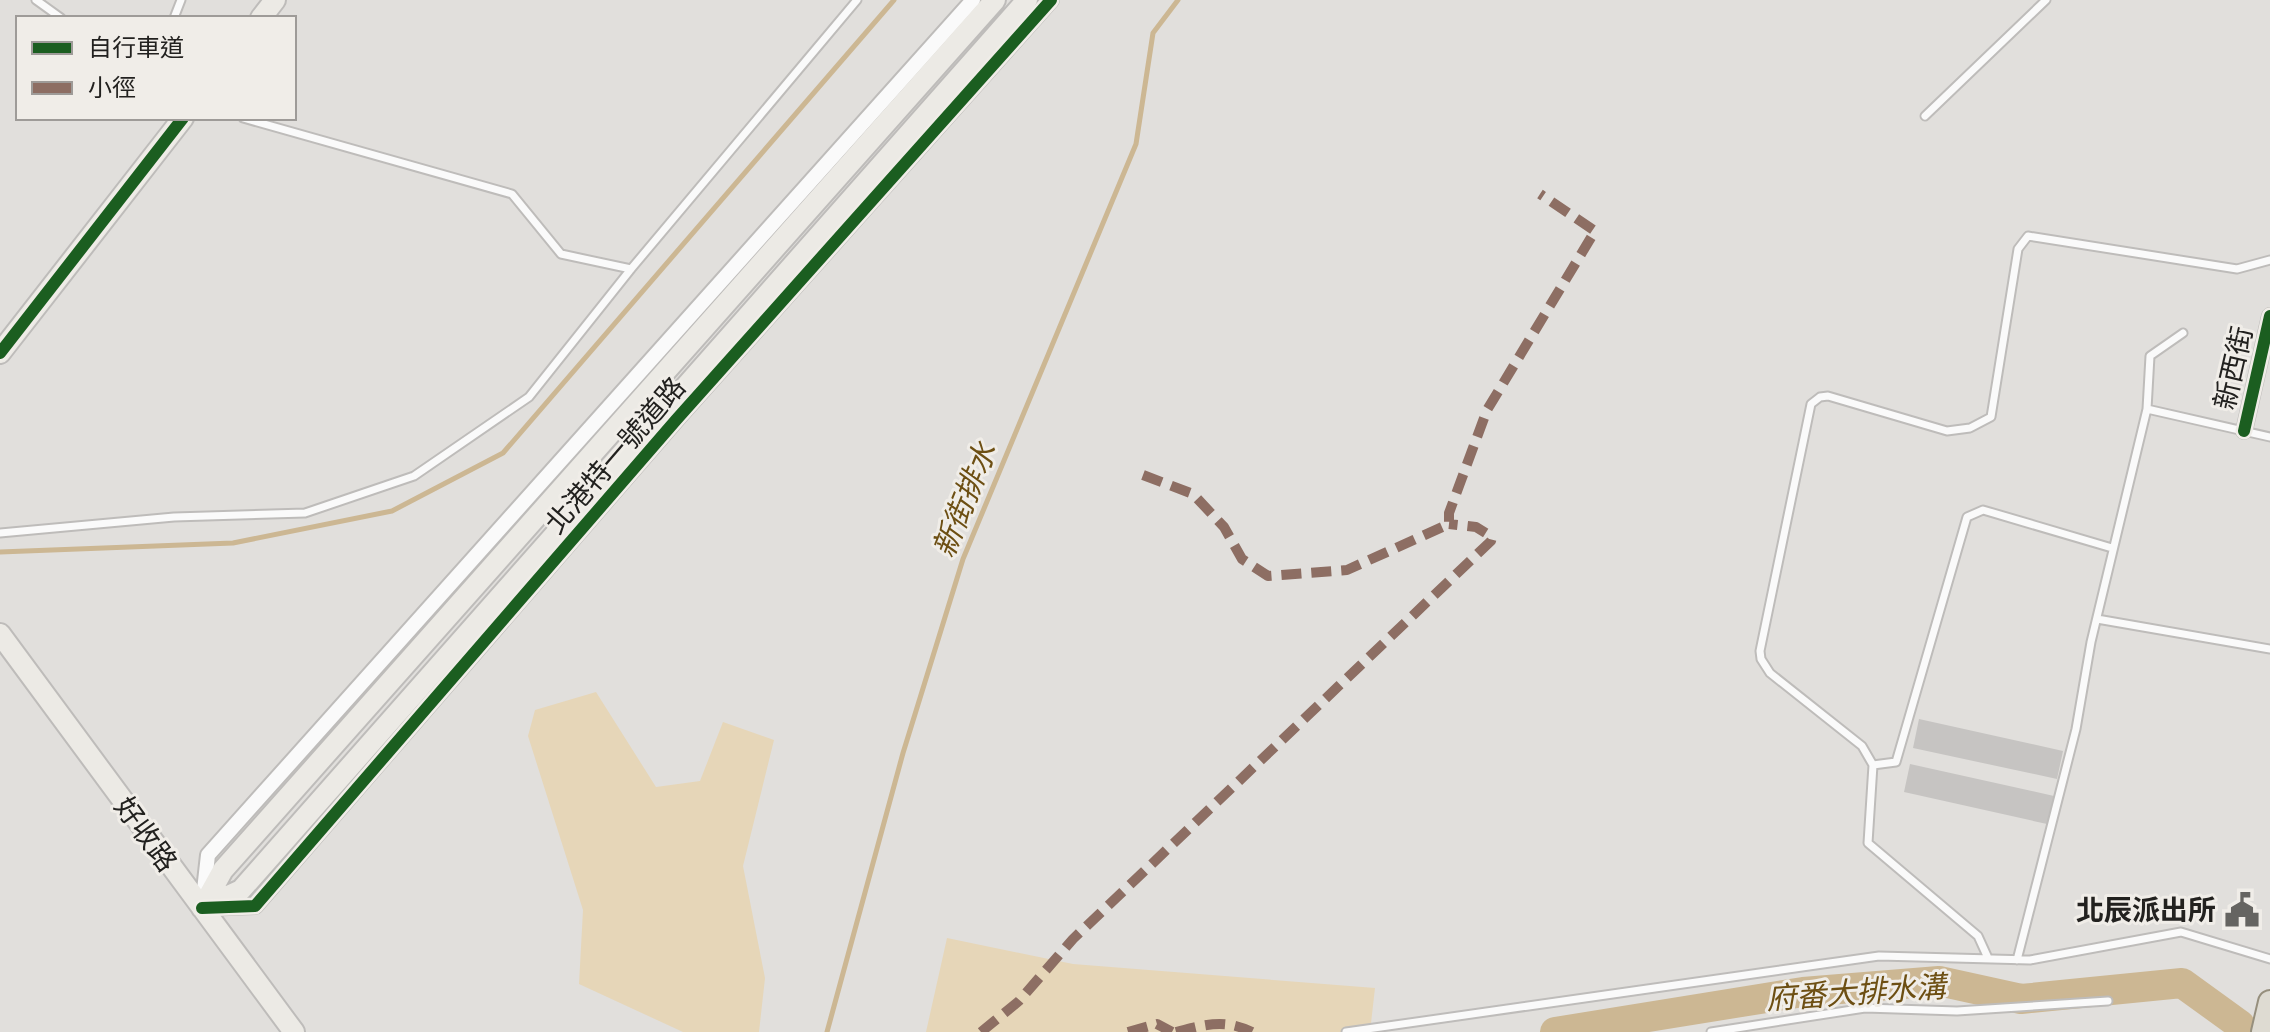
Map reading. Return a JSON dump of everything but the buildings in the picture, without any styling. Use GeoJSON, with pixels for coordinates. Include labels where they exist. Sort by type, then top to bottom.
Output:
{"type":"FeatureCollection","features":[{"type":"Feature","properties":{"kind":"main road"},"geometry":{"type":"LineString","coordinates":[[2265,1029],[2270,1002]]}},
{"type":"Feature","properties":{"kind":"street"},"geometry":{"type":"LineString","coordinates":[[263,16],[275,0]]}},
{"type":"Feature","properties":{"kind":"street","name":"北港特一號道路"},"geometry":{"type":"LineString","coordinates":[[202,908],[208,855],[973,0]]}},
{"type":"Feature","properties":{"kind":"street","name":"北港特一號道路"},"geometry":{"type":"LineString","coordinates":[[202,908],[223,870],[995,0]]}},
{"type":"Feature","properties":{"kind":"street","name":"北港特一號道路"},"geometry":{"type":"LineString","coordinates":[[202,908],[241,890],[1027,0]]}},
{"type":"Feature","properties":{"kind":"street","name":"北港特一號道路"},"geometry":{"type":"LineString","coordinates":[[202,908],[255,906],[676,420],[1051,0]]}},
{"type":"Feature","properties":{"kind":"street"},"geometry":{"type":"LineString","coordinates":[[0,353],[181,120]]}},
{"type":"Feature","properties":{"kind":"street","name":"新西街"},"geometry":{"type":"LineString","coordinates":[[2244,431],[2270,316]]}},
{"type":"Feature","properties":{"kind":"street","name":"好收路"},"geometry":{"type":"LineString","coordinates":[[0,634],[294,1032]]}},
{"type":"Feature","properties":{"kind":"lane"},"geometry":{"type":"LineString","coordinates":[[36,0],[58,16]]}},
{"type":"Feature","properties":{"kind":"lane"},"geometry":{"type":"LineString","coordinates":[[0,533],[174,517],[305,513],[414,476],[529,397],[631,269],[857,0]]}},
{"type":"Feature","properties":{"kind":"lane"},"geometry":{"type":"LineString","coordinates":[[1925,116],[2046,0]]}},
{"type":"Feature","properties":{"kind":"lane"},"geometry":{"type":"LineString","coordinates":[[250,120],[512,194],[561,254],[631,269]]}},
{"type":"Feature","properties":{"kind":"lane"},"geometry":{"type":"LineString","coordinates":[[1988,958],[1978,936],[1868,843],[1873,765],[1862,746],[1770,673],[1761,659],[1760,651],[1808,411],[1820,397],[1828,396],[1947,431],[1970,428],[1991,417],[2018,249],[2028,236],[2237,269],[2270,260]]}},
{"type":"Feature","properties":{"kind":"lane","name":"新西街"},"geometry":{"type":"LineString","coordinates":[[2017,960],[2076,729],[2091,642],[2147,409],[2150,356],[2183,333]]}},
{"type":"Feature","properties":{"kind":"lane"},"geometry":{"type":"LineString","coordinates":[[2147,409],[2270,437]]}},
{"type":"Feature","properties":{"kind":"lane"},"geometry":{"type":"LineString","coordinates":[[1873,765],[1896,762],[1967,517],[1983,510],[2112,548]]}},
{"type":"Feature","properties":{"kind":"lane"},"geometry":{"type":"LineString","coordinates":[[2097,619],[2270,649]]}},
{"type":"Feature","properties":{"kind":"lane"},"geometry":{"type":"LineString","coordinates":[[1346,1032],[1879,956],[2030,960],[2181,932],[2270,959]]}},
{"type":"Feature","properties":{"kind":"lane"},"geometry":{"type":"LineString","coordinates":[[1711,1032],[1865,1008],[1957,1011],[2108,1001]]}},
{"type":"Feature","properties":{"kind":"shaded area"},"geometry":{"type":"Polygon","coordinates":[[[596,692],[656,787],[700,781],[723,722],[774,740],[743,866],[765,978],[759,1032],[683,1032],[579,984],[583,910],[528,736],[535,710],[596,692]]]}},
{"type":"Feature","properties":{"kind":"shaded area"},"geometry":{"type":"Polygon","coordinates":[[[947,938],[1073,964],[1375,988],[1370,1032],[926,1032],[947,938]]]}},
{"type":"Feature","properties":{"kind":"waterway"},"geometry":{"type":"LineString","coordinates":[[0,552],[233,543],[392,511],[503,453],[894,0]]}},
{"type":"Feature","properties":{"kind":"waterway","name":"新街排水"},"geometry":{"type":"LineString","coordinates":[[827,1032],[903,753],[963,559],[1136,144],[1153,33],[1178,0]]}},
{"type":"Feature","properties":{"kind":"waterway","name":"府番大排水溝"},"geometry":{"type":"LineString","coordinates":[[1555,1032],[1803,992],[1939,981],[2021,999],[2182,983],[2240,1025]]}},
{"type":"Feature","properties":{"kind":"marked path"},"geometry":{"type":"LineString","coordinates":[[1143,475],[1193,494],[1224,527],[1242,559],[1268,576],[1347,570],[1449,524],[1449,513],[1487,410],[1595,231],[1540,194]]}},
{"type":"Feature","properties":{"kind":"marked path"},"geometry":{"type":"LineString","coordinates":[[981,1032],[1019,1001],[1073,939],[1491,541],[1492,537],[1476,527],[1449,524]]}},
{"type":"Feature","properties":{"kind":"marked path"},"geometry":{"type":"LineString","coordinates":[[1128,1032],[1157,1024],[1172,1032]]}},
{"type":"Feature","properties":{"kind":"marked path"},"geometry":{"type":"LineString","coordinates":[[1176,1032],[1223,1024],[1252,1032]]}},
{"type":"Feature","properties":{"kind":"cycle path"},"geometry":{"type":"LineString","coordinates":[[202,908],[255,906],[676,420],[1051,0]]}},
{"type":"Feature","properties":{"kind":"cycle path"},"geometry":{"type":"LineString","coordinates":[[0,353],[181,120]]}},
{"type":"Feature","properties":{"kind":"cycle path"},"geometry":{"type":"LineString","coordinates":[[2244,431],[2270,316]]}},
{"type":"Feature","properties":{"kind":"place","name":"北辰派出所"},"geometry":{"type":"Point","coordinates":[2242,910]}}]}
